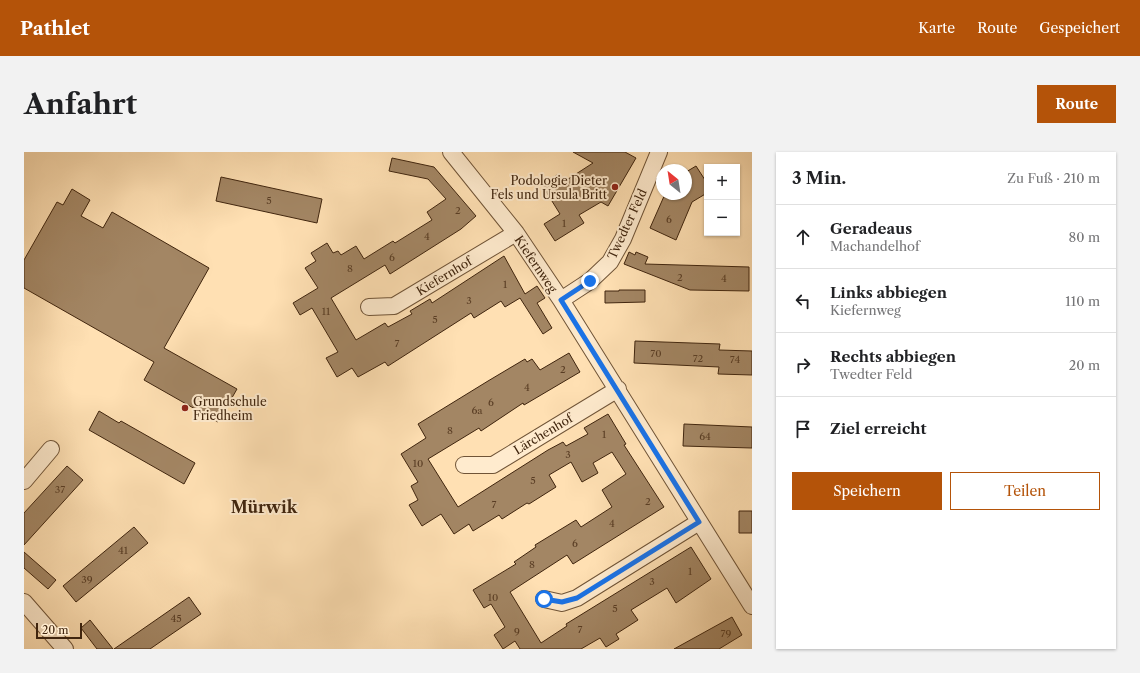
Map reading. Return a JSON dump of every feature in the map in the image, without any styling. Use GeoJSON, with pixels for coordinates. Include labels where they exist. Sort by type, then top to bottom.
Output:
{"type":"FeatureCollection","features":[{"type":"Feature","properties":{"kind":"street","name":"Kiefernweg"},"geometry":{"type":"LineString","coordinates":[[451,152],[516,233],[561,300],[618,389],[752,606]]}},
{"type":"Feature","properties":{"kind":"street","name":"Twedter Feld"},"geometry":{"type":"LineString","coordinates":[[561,300],[590,281],[610,262],[623,239],[659,152]]}},
{"type":"Feature","properties":{"kind":"street","name":"Kiefernhof"},"geometry":{"type":"LineString","coordinates":[[369,307],[394,306],[516,233]]}},
{"type":"Feature","properties":{"kind":"street","name":"Lärchenhof"},"geometry":{"type":"LineString","coordinates":[[464,465],[493,465],[618,389]]}},
{"type":"Feature","properties":{"kind":"street"},"geometry":{"type":"LineString","coordinates":[[24,481],[51,449]]}},
{"type":"Feature","properties":{"kind":"street"},"geometry":{"type":"LineString","coordinates":[[544,599],[562,602],[577,598],[699,522]]}},
{"type":"Feature","properties":{"kind":"street"},"geometry":{"type":"LineString","coordinates":[[24,602],[65,649]]}},
{"type":"Feature","properties":{"kind":"building"},"geometry":{"type":"Polygon","coordinates":[[[573,152],[625,152],[636,158],[608,206],[601,202],[579,215],[584,223],[555,241],[544,224],[560,214],[542,185],[557,175],[562,183],[593,163],[573,152]]]}},
{"type":"Feature","properties":{"kind":"building"},"geometry":{"type":"Polygon","coordinates":[[[392,158],[434,167],[476,216],[461,229],[390,274],[385,265],[331,298],[356,340],[385,323],[388,327],[412,314],[410,311],[430,299],[432,303],[504,256],[525,294],[537,286],[545,298],[537,303],[552,328],[543,334],[520,298],[505,307],[501,301],[474,318],[471,313],[388,366],[385,362],[358,377],[352,368],[337,377],[326,358],[338,352],[312,308],[300,315],[293,303],[318,288],[305,268],[316,261],[311,253],[327,243],[333,253],[338,251],[341,255],[356,246],[364,259],[393,241],[395,243],[432,220],[427,212],[446,199],[428,179],[389,171],[392,158]]]}},
{"type":"Feature","properties":{"kind":"building"},"geometry":{"type":"Polygon","coordinates":[[[696,166],[704,178],[704,195],[692,202],[676,240],[650,228],[662,200],[692,200],[692,168],[696,166]]]}},
{"type":"Feature","properties":{"kind":"building"},"geometry":{"type":"Polygon","coordinates":[[[221,177],[322,199],[317,223],[216,201],[221,177]]]}},
{"type":"Feature","properties":{"kind":"building"},"geometry":{"type":"Polygon","coordinates":[[[72,189],[90,200],[81,216],[103,228],[112,212],[209,268],[164,348],[237,389],[218,422],[144,380],[154,362],[24,288],[24,260],[57,202],[63,205],[72,189]]]}},
{"type":"Feature","properties":{"kind":"building"},"geometry":{"type":"Polygon","coordinates":[[[629,252],[635,255],[636,252],[648,257],[645,264],[749,267],[749,291],[690,290],[624,264],[629,252]]]}},
{"type":"Feature","properties":{"kind":"building"},"geometry":{"type":"Polygon","coordinates":[[[645,290],[645,302],[605,303],[605,291],[645,290]]]}},
{"type":"Feature","properties":{"kind":"building"},"geometry":{"type":"Polygon","coordinates":[[[635,341],[720,344],[719,350],[752,351],[752,375],[718,374],[719,367],[634,363],[635,341]]]}},
{"type":"Feature","properties":{"kind":"building"},"geometry":{"type":"Polygon","coordinates":[[[569,353],[580,372],[524,405],[523,403],[481,431],[479,428],[428,459],[458,507],[548,450],[563,442],[566,446],[588,434],[584,428],[608,414],[626,444],[624,445],[664,507],[573,564],[567,555],[510,592],[541,643],[567,626],[566,624],[691,547],[711,579],[676,603],[667,588],[631,610],[638,620],[616,634],[619,639],[606,647],[600,638],[581,649],[520,649],[515,641],[503,649],[494,635],[505,627],[491,604],[484,608],[473,590],[516,564],[514,562],[536,547],[535,545],[576,520],[581,527],[612,507],[602,490],[626,474],[612,452],[593,463],[598,473],[582,482],[571,462],[549,475],[556,487],[529,504],[527,503],[502,519],[499,515],[473,531],[469,524],[454,534],[441,514],[422,526],[409,505],[418,500],[411,486],[418,482],[401,454],[426,438],[418,424],[488,381],[525,359],[527,362],[532,359],[540,370],[569,353]]]}},
{"type":"Feature","properties":{"kind":"building"},"geometry":{"type":"Polygon","coordinates":[[[99,411],[119,423],[121,421],[195,463],[184,484],[89,430],[99,411]]]}},
{"type":"Feature","properties":{"kind":"building"},"geometry":{"type":"Polygon","coordinates":[[[684,424],[752,427],[752,448],[683,446],[684,424]]]}},
{"type":"Feature","properties":{"kind":"building"},"geometry":{"type":"Polygon","coordinates":[[[67,466],[83,480],[24,545],[24,513],[67,466]]]}},
{"type":"Feature","properties":{"kind":"building"},"geometry":{"type":"Polygon","coordinates":[[[739,511],[752,511],[752,533],[739,533],[739,511]]]}},
{"type":"Feature","properties":{"kind":"building"},"geometry":{"type":"Polygon","coordinates":[[[134,527],[148,543],[76,602],[63,586],[134,527]]]}},
{"type":"Feature","properties":{"kind":"building"},"geometry":{"type":"Polygon","coordinates":[[[24,552],[56,580],[48,589],[24,568],[24,552]]]}},
{"type":"Feature","properties":{"kind":"building"},"geometry":{"type":"Polygon","coordinates":[[[189,597],[201,614],[150,649],[114,649],[189,597]]]}},
{"type":"Feature","properties":{"kind":"building"},"geometry":{"type":"Polygon","coordinates":[[[732,617],[742,635],[719,649],[674,649],[732,617]]]}},
{"type":"Feature","properties":{"kind":"building"},"geometry":{"type":"Polygon","coordinates":[[[90,620],[113,649],[97,649],[81,628],[90,620]]]}},
{"type":"Feature","properties":{"kind":"place","name":"Podologie Dieter Fels und Ursula Britt"},"geometry":{"type":"Point","coordinates":[615,187]}},
{"type":"Feature","properties":{"kind":"place","name":"Grundschule Friedheim"},"geometry":{"type":"Point","coordinates":[185,408]}},
{"type":"Feature","properties":{"kind":"district","name":"Mürwik"},"geometry":{"type":"Point","coordinates":[264,507]}},
{"type":"Feature","properties":{"kind":"route"},"geometry":{"type":"LineString","coordinates":[[544,599],[562,602],[577,598],[699,522],[618,389],[561,300],[590,281]]}}]}
